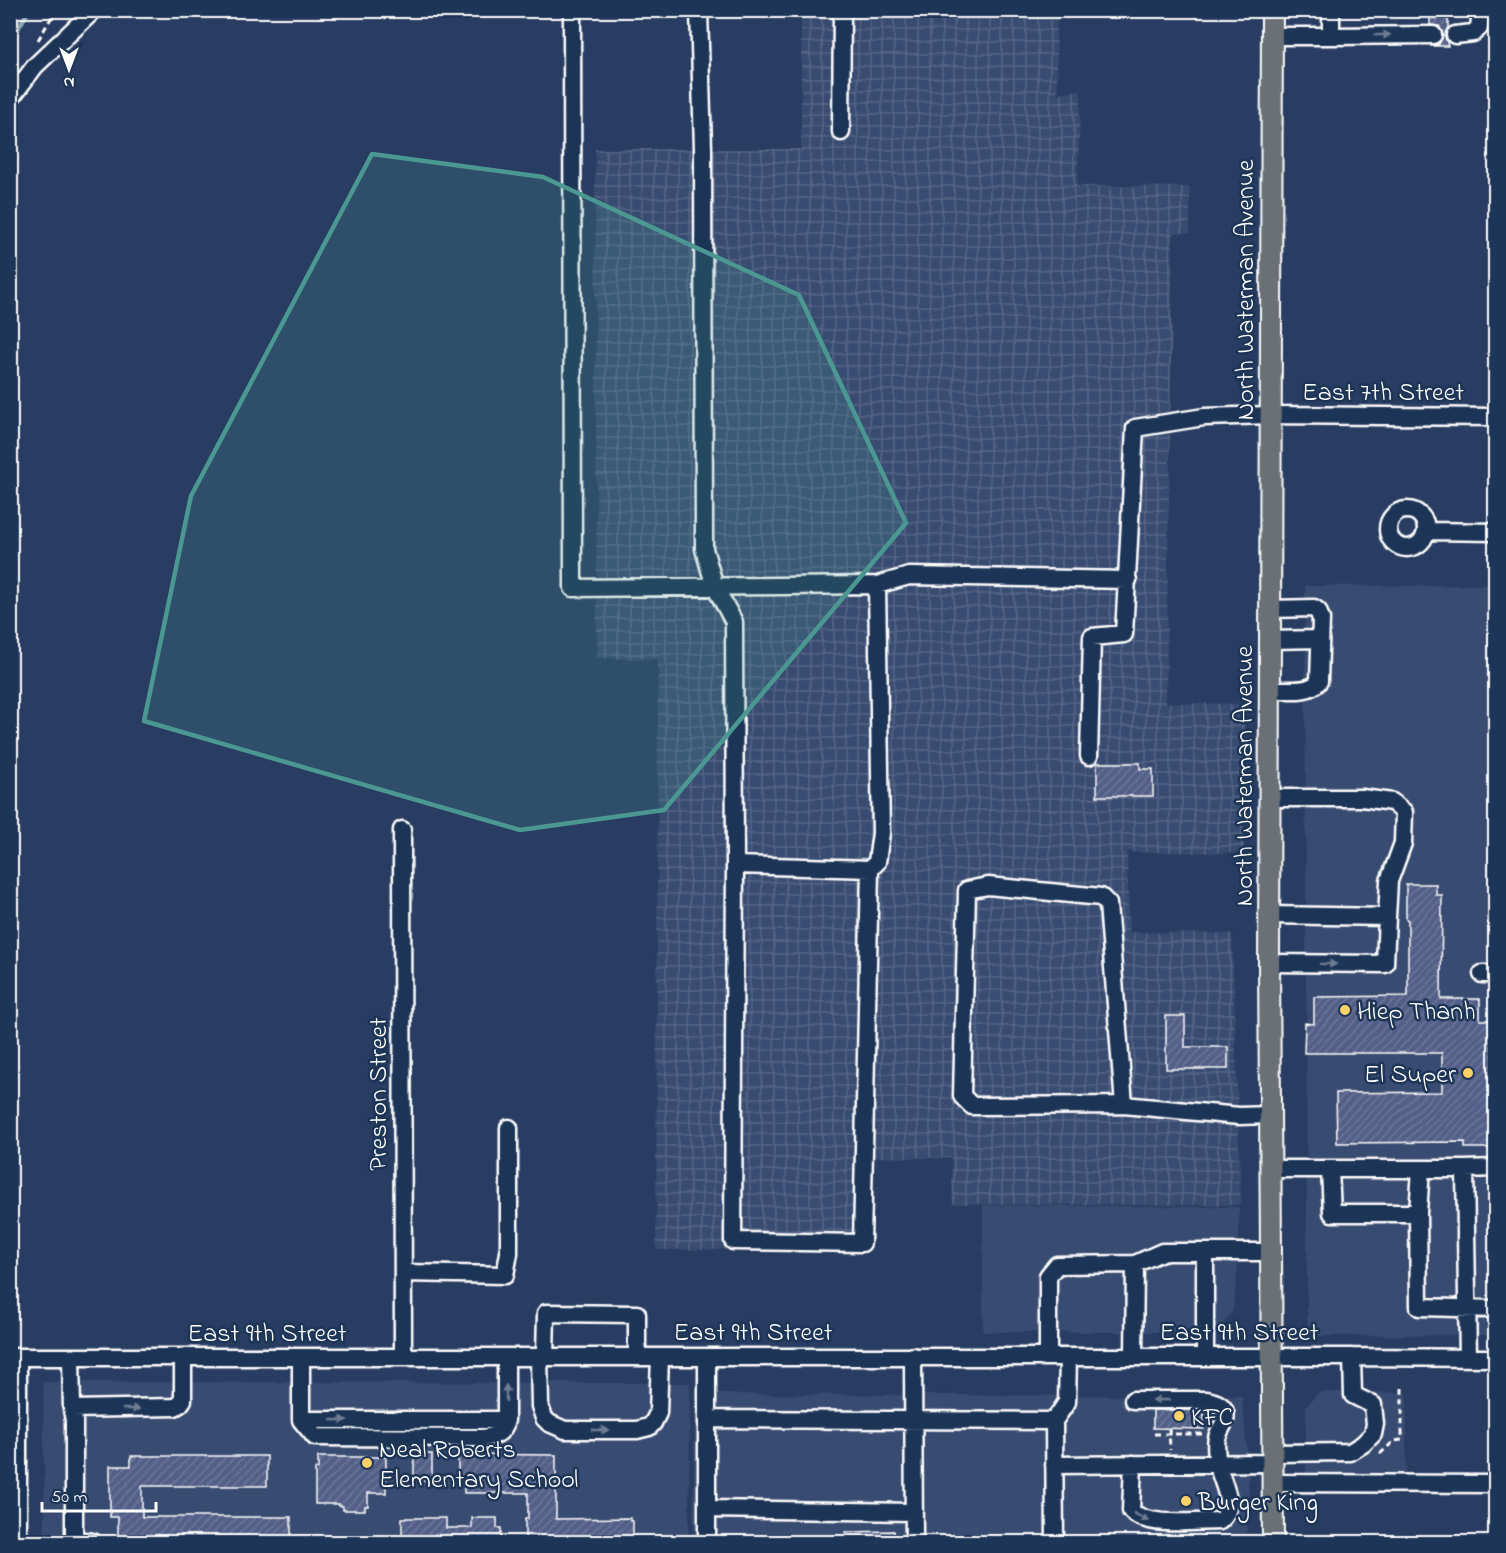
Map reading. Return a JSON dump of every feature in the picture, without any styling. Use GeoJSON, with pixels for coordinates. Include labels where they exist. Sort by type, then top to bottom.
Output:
{"type":"FeatureCollection","features":[{"type":"Feature","properties":{"kind":"main road","name":"North Waterman Avenue"},"geometry":{"type":"LineString","coordinates":[[1272,10],[1269,963],[1273,1542]]}},
{"type":"Feature","properties":{"kind":"street"},"geometry":{"type":"LineString","coordinates":[[10,99],[35,66],[94,10]]}},
{"type":"Feature","properties":{"kind":"street"},"geometry":{"type":"LineString","coordinates":[[572,10],[573,588],[877,585],[909,576],[1128,580],[1124,634],[1092,637],[1089,756]]}},
{"type":"Feature","properties":{"kind":"street"},"geometry":{"type":"LineString","coordinates":[[699,10],[703,149],[704,549],[715,587],[734,622],[733,1241],[862,1243],[870,869],[877,862],[881,833],[877,585]]}},
{"type":"Feature","properties":{"kind":"street"},"geometry":{"type":"LineString","coordinates":[[841,132],[842,10]]}},
{"type":"Feature","properties":{"kind":"street"},"geometry":{"type":"LineString","coordinates":[[1331,10],[1331,36]]}},
{"type":"Feature","properties":{"kind":"street"},"geometry":{"type":"LineString","coordinates":[[1455,34],[1473,33],[1479,28],[1481,10]]}},
{"type":"Feature","properties":{"kind":"street"},"geometry":{"type":"LineString","coordinates":[[1271,36],[1433,34]]}},
{"type":"Feature","properties":{"kind":"street","name":"East 7th Street"},"geometry":{"type":"LineString","coordinates":[[1128,580],[1135,428],[1204,417],[1496,417]]}},
{"type":"Feature","properties":{"kind":"street"},"geometry":{"type":"LineString","coordinates":[[1426,531],[1496,532]]}},
{"type":"Feature","properties":{"kind":"street"},"geometry":{"type":"LineString","coordinates":[[1270,609],[1314,608],[1321,619],[1318,684],[1308,689],[1270,690]]}},
{"type":"Feature","properties":{"kind":"street"},"geometry":{"type":"LineString","coordinates":[[1270,640],[1320,639]]}},
{"type":"Feature","properties":{"kind":"street"},"geometry":{"type":"LineString","coordinates":[[1269,798],[1362,798],[1392,802],[1404,812],[1403,843],[1389,880],[1385,964],[1269,963]]}},
{"type":"Feature","properties":{"kind":"street","name":"Preston Street"},"geometry":{"type":"LineString","coordinates":[[402,830],[403,1358]]}},
{"type":"Feature","properties":{"kind":"street"},"geometry":{"type":"LineString","coordinates":[[735,865],[870,869]]}},
{"type":"Feature","properties":{"kind":"street"},"geometry":{"type":"LineString","coordinates":[[1124,1105],[1108,904],[1101,897],[988,886],[967,890],[962,1096],[972,1106],[1124,1105],[1239,1116],[1270,1115]]}},
{"type":"Feature","properties":{"kind":"street"},"geometry":{"type":"LineString","coordinates":[[1269,915],[1387,917]]}},
{"type":"Feature","properties":{"kind":"street"},"geometry":{"type":"LineString","coordinates":[[403,1273],[505,1275],[509,1253],[509,1128]]}},
{"type":"Feature","properties":{"kind":"street"},"geometry":{"type":"LineString","coordinates":[[1270,1169],[1496,1168]]}},
{"type":"Feature","properties":{"kind":"street"},"geometry":{"type":"LineString","coordinates":[[1330,1169],[1332,1213],[1418,1213]]}},
{"type":"Feature","properties":{"kind":"street"},"geometry":{"type":"LineString","coordinates":[[1421,1169],[1418,1213],[1419,1307],[1496,1309]]}},
{"type":"Feature","properties":{"kind":"street"},"geometry":{"type":"LineString","coordinates":[[1465,1169],[1468,1358]]}},
{"type":"Feature","properties":{"kind":"street"},"geometry":{"type":"LineString","coordinates":[[1048,1357],[1048,1276],[1057,1264],[1134,1263],[1162,1252],[1270,1252]]}},
{"type":"Feature","properties":{"kind":"street"},"geometry":{"type":"LineString","coordinates":[[1205,1252],[1205,1357]]}},
{"type":"Feature","properties":{"kind":"street"},"geometry":{"type":"LineString","coordinates":[[1134,1263],[1134,1357]]}},
{"type":"Feature","properties":{"kind":"street"},"geometry":{"type":"LineString","coordinates":[[638,1357],[637,1314],[546,1313],[540,1406],[544,1418],[549,1423],[565,1430],[637,1430],[649,1427],[657,1419],[660,1357]]}},
{"type":"Feature","properties":{"kind":"street"},"geometry":{"type":"LineString","coordinates":[[913,1356],[914,1542]]}},
{"type":"Feature","properties":{"kind":"street"},"geometry":{"type":"LineString","coordinates":[[14,1357],[18,1406],[18,1542]]}},
{"type":"Feature","properties":{"kind":"street","name":"East 9th Street"},"geometry":{"type":"LineString","coordinates":[[14,1357],[1496,1358]]}},
{"type":"Feature","properties":{"kind":"street"},"geometry":{"type":"LineString","coordinates":[[71,1357],[74,1421],[74,1541],[93,1542]]}},
{"type":"Feature","properties":{"kind":"street"},"geometry":{"type":"LineString","coordinates":[[72,1409],[168,1409],[175,1407],[183,1400],[183,1357]]}},
{"type":"Feature","properties":{"kind":"street"},"geometry":{"type":"LineString","coordinates":[[301,1357],[301,1420],[506,1420],[506,1357]]}},
{"type":"Feature","properties":{"kind":"street"},"geometry":{"type":"LineString","coordinates":[[707,1357],[707,1542]]}},
{"type":"Feature","properties":{"kind":"street"},"geometry":{"type":"LineString","coordinates":[[1055,1542],[1054,1421],[1067,1402],[1068,1357]]}},
{"type":"Feature","properties":{"kind":"street"},"geometry":{"type":"LineString","coordinates":[[1054,1465],[1217,1462],[1350,1452],[1373,1434],[1375,1424],[1373,1405],[1353,1395],[1352,1357]]}},
{"type":"Feature","properties":{"kind":"street"},"geometry":{"type":"LineString","coordinates":[[1133,1400],[1207,1400],[1219,1403],[1225,1411],[1226,1421],[1217,1438],[1217,1462],[1229,1503],[1227,1515],[1220,1521],[1149,1521],[1137,1517],[1131,1511],[1133,1464]]}},
{"type":"Feature","properties":{"kind":"street"},"geometry":{"type":"LineString","coordinates":[[707,1419],[1054,1421]]}},
{"type":"Feature","properties":{"kind":"street"},"geometry":{"type":"LineString","coordinates":[[1273,1483],[1496,1484]]}},
{"type":"Feature","properties":{"kind":"street"},"geometry":{"type":"LineString","coordinates":[[707,1509],[914,1512]]}},
{"type":"Feature","properties":{"kind":"path"},"geometry":{"type":"LineString","coordinates":[[1380,1454],[1394,1441],[1402,1440],[1402,1388]]}},
{"type":"Feature","properties":{"kind":"path"},"geometry":{"type":"LineString","coordinates":[[1154,1434],[1207,1434]]}},
{"type":"Feature","properties":{"kind":"highlighted area"},"geometry":{"type":"Polygon","coordinates":[[[372,154],[543,177],[799,295],[906,523],[664,810],[520,830],[144,721],[191,496],[372,154]]]}},
{"type":"Feature","properties":{"kind":"shaded area"},"geometry":{"type":"Polygon","coordinates":[[[801,11],[1060,11],[1056,27],[1058,93],[1081,90],[1077,186],[1190,187],[1190,233],[1173,233],[1166,703],[1244,704],[1244,853],[1127,852],[1129,932],[1232,934],[1241,1205],[953,1204],[951,1158],[873,1157],[869,1249],[656,1250],[658,659],[597,658],[595,149],[801,149],[801,11]]]}},
{"type":"Feature","properties":{"kind":"shaded area"},"geometry":{"type":"Polygon","coordinates":[[[1495,585],[1495,1335],[1313,1336],[1307,1323],[1305,586],[1495,585]]]}},
{"type":"Feature","properties":{"kind":"shaded area"},"geometry":{"type":"Polygon","coordinates":[[[983,1205],[1239,1207],[1239,1259],[1233,1311],[1217,1332],[983,1332],[983,1205]]]}},
{"type":"Feature","properties":{"kind":"shaded area","name":"Neal Roberts Elementary School"},"geometry":{"type":"Polygon","coordinates":[[[43,1382],[690,1383],[689,1542],[45,1542],[43,1382]]]}},
{"type":"Feature","properties":{"kind":"shaded area"},"geometry":{"type":"Polygon","coordinates":[[[1319,1392],[1407,1393],[1406,1491],[1306,1489],[1306,1406],[1319,1392]]]}},
{"type":"Feature","properties":{"kind":"shaded area"},"geometry":{"type":"Polygon","coordinates":[[[695,1394],[1242,1396],[1249,1471],[1247,1530],[1244,1542],[693,1542],[695,1394]]]}},
{"type":"Feature","properties":{"kind":"building"},"geometry":{"type":"Polygon","coordinates":[[[1430,18],[1448,18],[1445,36],[1448,46],[1430,46],[1439,44],[1443,35],[1439,26],[1430,25],[1430,18]]]}},
{"type":"Feature","properties":{"kind":"building"},"geometry":{"type":"Polygon","coordinates":[[[1097,763],[1140,763],[1140,769],[1153,769],[1153,796],[1097,796],[1097,763]]]}},
{"type":"Feature","properties":{"kind":"building"},"geometry":{"type":"Polygon","coordinates":[[[1406,884],[1436,884],[1436,895],[1442,895],[1441,999],[1480,999],[1480,1020],[1496,1020],[1496,1148],[1465,1148],[1465,1142],[1337,1143],[1336,1093],[1442,1092],[1442,1053],[1304,1053],[1305,1023],[1314,1024],[1314,997],[1408,996],[1406,884]]]}},
{"type":"Feature","properties":{"kind":"building"},"geometry":{"type":"Polygon","coordinates":[[[1166,1016],[1185,1016],[1185,1047],[1228,1047],[1228,1069],[1166,1069],[1166,1016]]]}},
{"type":"Feature","properties":{"kind":"building","name":"KFC"},"geometry":{"type":"Polygon","coordinates":[[[1153,1410],[1204,1410],[1204,1429],[1153,1428],[1153,1410]]]}},
{"type":"Feature","properties":{"kind":"building"},"geometry":{"type":"Polygon","coordinates":[[[414,1454],[432,1454],[432,1476],[428,1480],[419,1480],[414,1476],[414,1454]]]}},
{"type":"Feature","properties":{"kind":"building"},"geometry":{"type":"Polygon","coordinates":[[[464,1454],[556,1455],[556,1519],[630,1518],[630,1521],[633,1521],[633,1542],[525,1541],[528,1493],[464,1493],[464,1479],[458,1479],[458,1456],[464,1456],[464,1454]]]}},
{"type":"Feature","properties":{"kind":"building"},"geometry":{"type":"Polygon","coordinates":[[[131,1456],[267,1456],[267,1486],[142,1486],[142,1517],[291,1517],[291,1542],[118,1542],[118,1517],[110,1517],[110,1466],[131,1466],[131,1456]]]}},
{"type":"Feature","properties":{"kind":"building"},"geometry":{"type":"Polygon","coordinates":[[[318,1457],[386,1457],[386,1493],[368,1493],[368,1506],[365,1506],[365,1510],[343,1510],[343,1506],[339,1504],[315,1504],[315,1469],[318,1469],[318,1457]]]}},
{"type":"Feature","properties":{"kind":"building"},"geometry":{"type":"Polygon","coordinates":[[[402,1518],[446,1518],[446,1528],[472,1528],[472,1518],[497,1518],[497,1528],[501,1528],[501,1542],[402,1542],[402,1518]]]}},
{"type":"Feature","properties":{"kind":"building"},"geometry":{"type":"Polygon","coordinates":[[[894,1531],[894,1542],[846,1542],[846,1532],[894,1531]]]}},
{"type":"Feature","properties":{"kind":"waterway"},"geometry":{"type":"LineString","coordinates":[[10,42],[29,10]]}},
{"type":"Feature","properties":{"kind":"place","name":"Hiep Thanh"},"geometry":{"type":"Point","coordinates":[1345,1010]}},
{"type":"Feature","properties":{"kind":"place","name":"El Super"},"geometry":{"type":"Point","coordinates":[1468,1073]}},
{"type":"Feature","properties":{"kind":"place","name":"KFC"},"geometry":{"type":"Point","coordinates":[1179,1416]}},
{"type":"Feature","properties":{"kind":"place","name":"Neal Roberts Elementary School"},"geometry":{"type":"Point","coordinates":[367,1463]}},
{"type":"Feature","properties":{"kind":"place","name":"Burger King"},"geometry":{"type":"Point","coordinates":[1186,1501]}}]}
